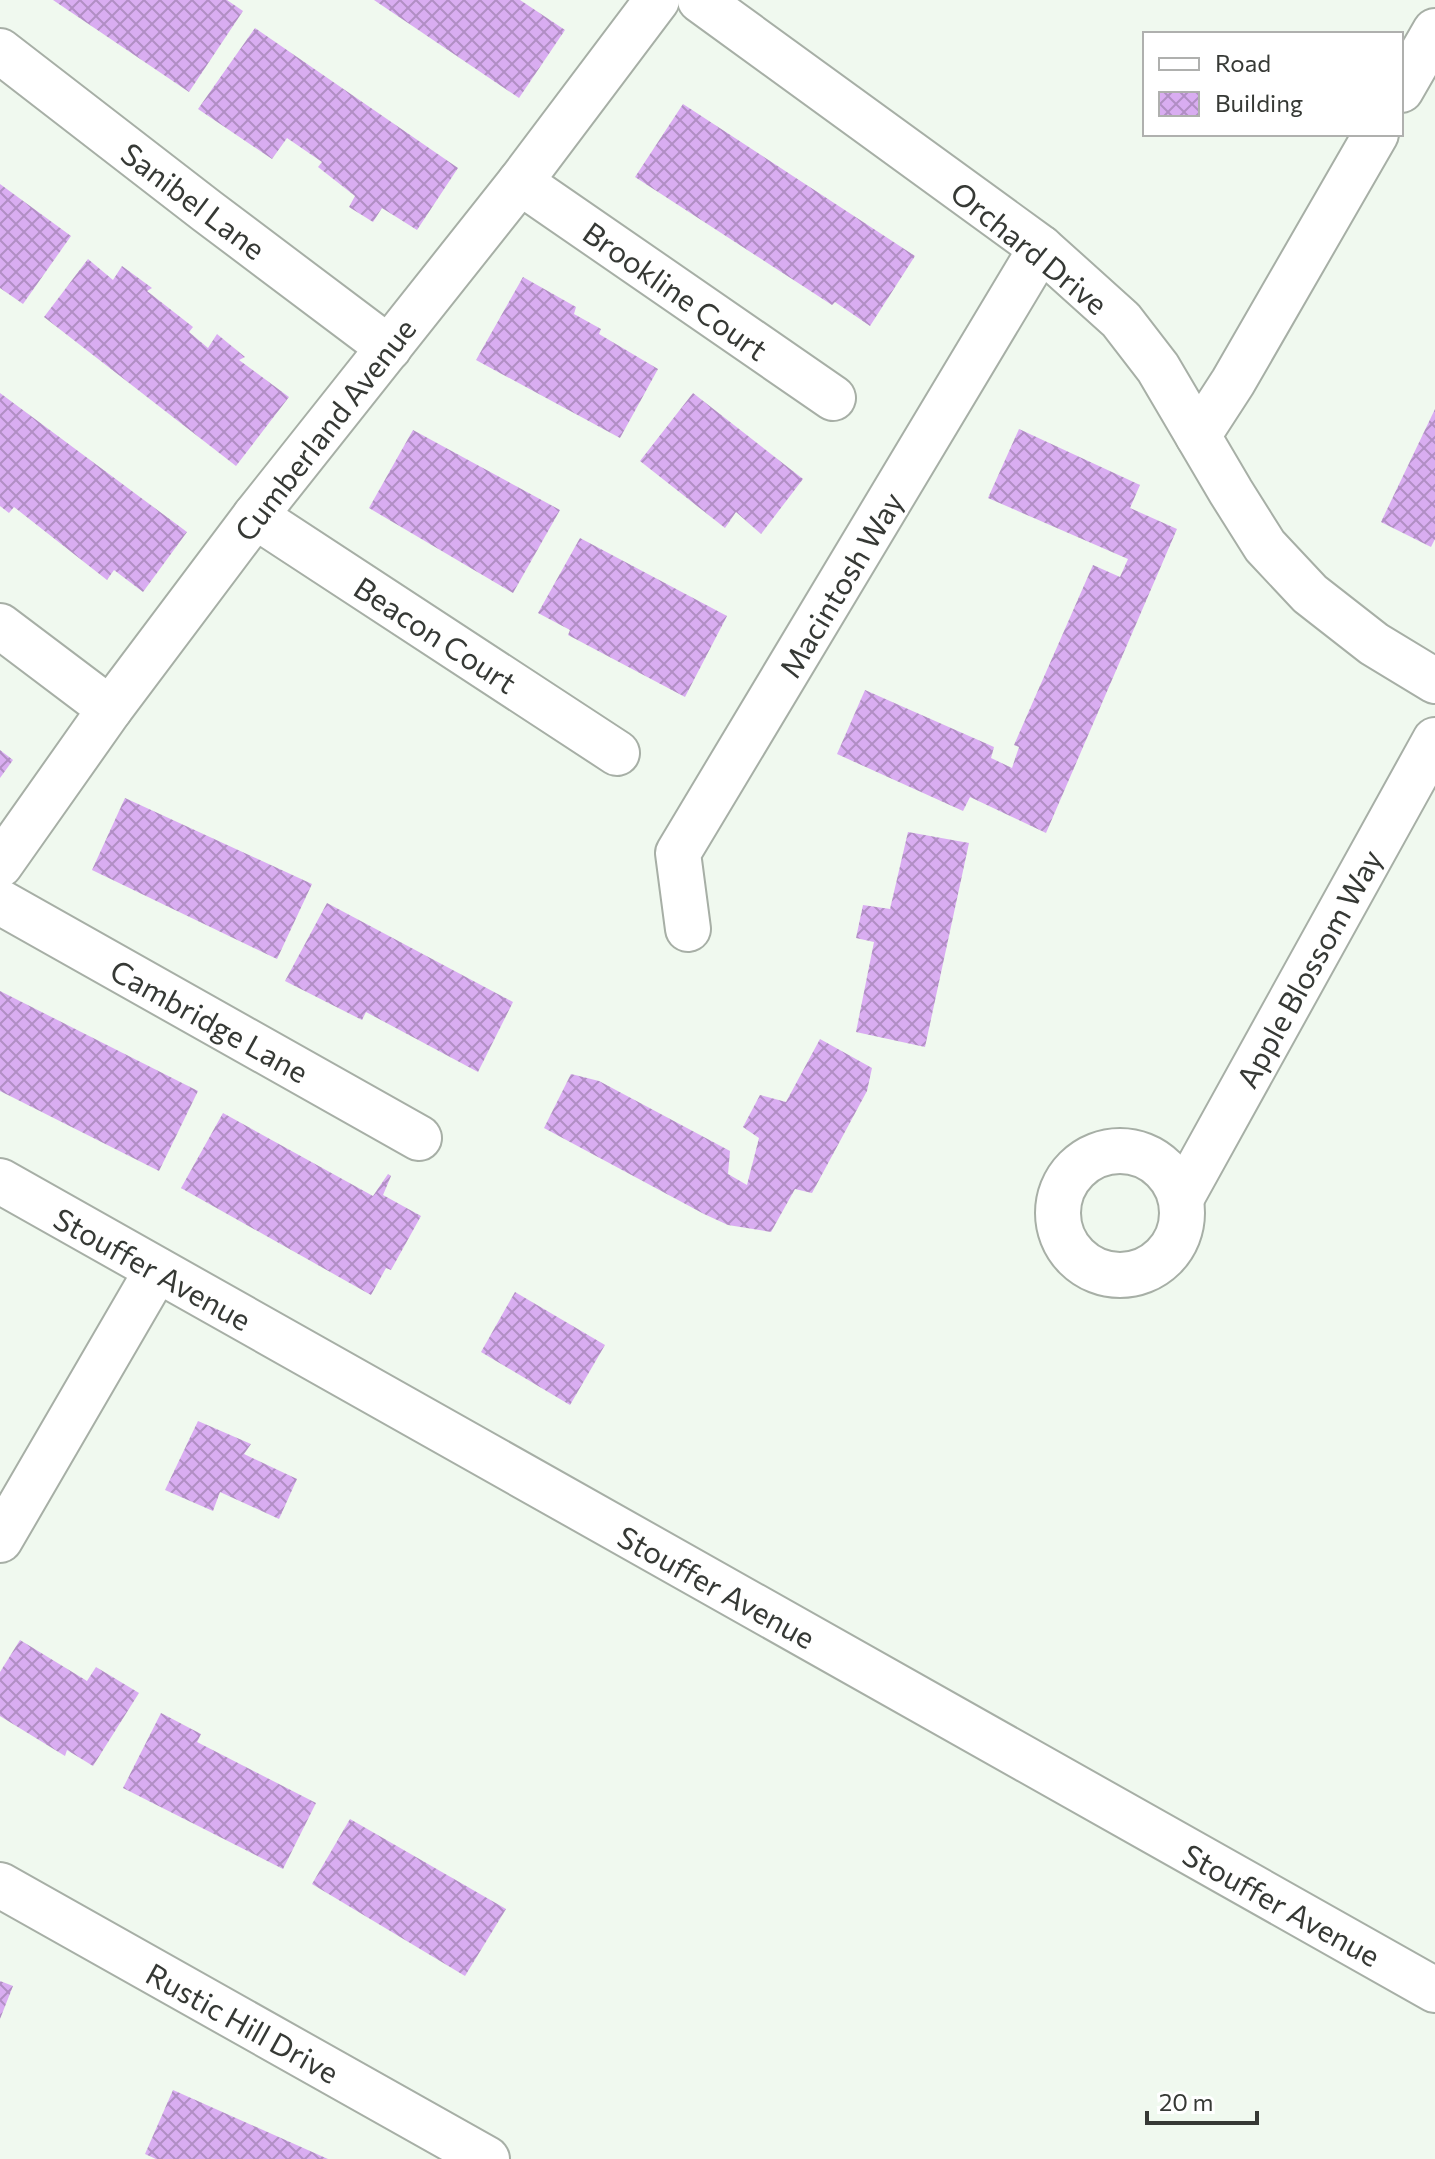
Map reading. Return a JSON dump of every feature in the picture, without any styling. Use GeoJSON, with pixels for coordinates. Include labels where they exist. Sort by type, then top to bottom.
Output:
{"type":"FeatureCollection","features":[{"type":"Feature","properties":{"kind":"street","name":"Cumberland Avenue"},"geometry":{"type":"LineString","coordinates":[[0,865],[110,709],[255,516],[520,182],[657,0]]}},
{"type":"Feature","properties":{"kind":"street","name":"Orchard Drive"},"geometry":{"type":"LineString","coordinates":[[700,0],[1041,248],[1121,320],[1158,368],[1265,546],[1310,594],[1374,644],[1434,679]]}},
{"type":"Feature","properties":{"kind":"street"},"geometry":{"type":"LineString","coordinates":[[1403,87],[1435,31]]}},
{"type":"Feature","properties":{"kind":"street","name":"Sanibel Lane"},"geometry":{"type":"LineString","coordinates":[[0,51],[389,348]]}},
{"type":"Feature","properties":{"kind":"street"},"geometry":{"type":"LineString","coordinates":[[1198,436],[1233,382],[1375,136]]}},
{"type":"Feature","properties":{"kind":"street","name":"Brookline Court"},"geometry":{"type":"LineString","coordinates":[[520,182],[833,398]]}},
{"type":"Feature","properties":{"kind":"street","name":"Macintosh Way"},"geometry":{"type":"LineString","coordinates":[[688,929],[678,853],[1041,248]]}},
{"type":"Feature","properties":{"kind":"street","name":"Beacon Court"},"geometry":{"type":"LineString","coordinates":[[255,516],[617,753]]}},
{"type":"Feature","properties":{"kind":"street"},"geometry":{"type":"LineString","coordinates":[[0,626],[110,709]]}},
{"type":"Feature","properties":{"kind":"street","name":"Apple Blossom Way"},"geometry":{"type":"LineString","coordinates":[[1182,1197],[1435,740]]}},
{"type":"Feature","properties":{"kind":"street","name":"Cambridge Lane"},"geometry":{"type":"LineString","coordinates":[[0,902],[419,1138]]}},
{"type":"Feature","properties":{"kind":"street","name":"Stouffer Avenue"},"geometry":{"type":"LineString","coordinates":[[0,1181],[1435,1990]]}},
{"type":"Feature","properties":{"kind":"street"},"geometry":{"type":"LineString","coordinates":[[0,1540],[157,1270]]}},
{"type":"Feature","properties":{"kind":"street","name":"Rustic Hill Drive"},"geometry":{"type":"LineString","coordinates":[[0,1885],[487,2159]]}},
{"type":"Feature","properties":{"kind":"building"},"geometry":{"type":"Polygon","coordinates":[[[53,0],[227,0],[243,11],[189,92],[53,0]]]}},
{"type":"Feature","properties":{"kind":"building"},"geometry":{"type":"Polygon","coordinates":[[[374,0],[520,0],[565,30],[519,98],[374,0]]]}},
{"type":"Feature","properties":{"kind":"building"},"geometry":{"type":"Polygon","coordinates":[[[255,28],[458,168],[417,230],[382,208],[373,222],[349,207],[355,196],[318,167],[322,162],[287,138],[272,159],[198,109],[255,28]]]}},
{"type":"Feature","properties":{"kind":"building"},"geometry":{"type":"Polygon","coordinates":[[[683,104],[915,256],[870,326],[835,302],[832,305],[635,177],[683,104]]]}},
{"type":"Feature","properties":{"kind":"building"},"geometry":{"type":"Polygon","coordinates":[[[0,184],[71,236],[23,304],[0,288],[0,184]]]}},
{"type":"Feature","properties":{"kind":"building"},"geometry":{"type":"Polygon","coordinates":[[[88,259],[113,280],[122,266],[152,288],[147,291],[193,327],[189,332],[208,348],[217,334],[245,357],[239,360],[289,397],[236,466],[44,317],[88,259]]]}},
{"type":"Feature","properties":{"kind":"building"},"geometry":{"type":"Polygon","coordinates":[[[523,277],[576,307],[574,314],[601,329],[599,334],[658,369],[620,438],[476,360],[523,277]]]}},
{"type":"Feature","properties":{"kind":"building"},"geometry":{"type":"Polygon","coordinates":[[[0,393],[187,532],[143,592],[114,570],[107,580],[14,507],[9,513],[0,506],[0,393]]]}},
{"type":"Feature","properties":{"kind":"building"},"geometry":{"type":"Polygon","coordinates":[[[693,393],[803,479],[761,534],[736,512],[725,528],[640,461],[693,393]]]}},
{"type":"Feature","properties":{"kind":"building"},"geometry":{"type":"Polygon","coordinates":[[[1435,409],[1435,539],[1431,547],[1381,522],[1435,409]]]}},
{"type":"Feature","properties":{"kind":"building"},"geometry":{"type":"Polygon","coordinates":[[[1019,429],[1140,485],[1130,508],[1177,529],[1046,833],[970,797],[963,811],[837,754],[865,690],[994,747],[991,758],[1012,768],[1019,747],[1014,745],[1093,565],[1120,577],[1128,559],[988,498],[1019,429]]]}},
{"type":"Feature","properties":{"kind":"building"},"geometry":{"type":"Polygon","coordinates":[[[413,430],[560,510],[513,593],[369,508],[413,430]]]}},
{"type":"Feature","properties":{"kind":"building"},"geometry":{"type":"Polygon","coordinates":[[[580,538],[727,616],[685,697],[568,635],[570,630],[538,613],[580,538]]]}},
{"type":"Feature","properties":{"kind":"building"},"geometry":{"type":"Polygon","coordinates":[[[0,750],[13,760],[0,778],[0,750]]]}},
{"type":"Feature","properties":{"kind":"building"},"geometry":{"type":"Polygon","coordinates":[[[125,798],[312,884],[277,959],[92,870],[125,798]]]}},
{"type":"Feature","properties":{"kind":"building"},"geometry":{"type":"Polygon","coordinates":[[[908,832],[969,843],[925,1047],[856,1032],[874,942],[856,938],[863,905],[890,909],[908,832]]]}},
{"type":"Feature","properties":{"kind":"building"},"geometry":{"type":"Polygon","coordinates":[[[327,903],[513,1002],[478,1072],[366,1012],[362,1020],[285,981],[327,903]]]}},
{"type":"Feature","properties":{"kind":"building"},"geometry":{"type":"Polygon","coordinates":[[[0,991],[198,1091],[159,1171],[0,1091],[0,991]]]}},
{"type":"Feature","properties":{"kind":"building"},"geometry":{"type":"Polygon","coordinates":[[[820,1039],[872,1068],[867,1091],[812,1193],[795,1189],[771,1232],[728,1225],[544,1128],[571,1074],[599,1081],[730,1151],[728,1174],[747,1185],[759,1138],[743,1127],[760,1095],[786,1102],[820,1039]]]}},
{"type":"Feature","properties":{"kind":"building"},"geometry":{"type":"Polygon","coordinates":[[[223,1113],[373,1196],[388,1174],[391,1176],[383,1195],[421,1216],[391,1270],[386,1268],[371,1295],[181,1188],[223,1113]]]}},
{"type":"Feature","properties":{"kind":"building"},"geometry":{"type":"Polygon","coordinates":[[[515,1292],[605,1345],[570,1405],[481,1352],[515,1292]]]}},
{"type":"Feature","properties":{"kind":"building"},"geometry":{"type":"Polygon","coordinates":[[[198,1421],[251,1444],[244,1454],[297,1479],[279,1519],[220,1492],[213,1511],[165,1490],[198,1421]]]}},
{"type":"Feature","properties":{"kind":"building"},"geometry":{"type":"Polygon","coordinates":[[[20,1640],[87,1681],[96,1667],[139,1693],[93,1766],[67,1750],[65,1756],[0,1716],[0,1672],[20,1640]]]}},
{"type":"Feature","properties":{"kind":"building"},"geometry":{"type":"Polygon","coordinates":[[[161,1713],[201,1734],[197,1742],[316,1803],[283,1869],[123,1788],[161,1713]]]}},
{"type":"Feature","properties":{"kind":"building"},"geometry":{"type":"Polygon","coordinates":[[[350,1819],[506,1909],[465,1976],[312,1884],[350,1819]]]}},
{"type":"Feature","properties":{"kind":"building"},"geometry":{"type":"Polygon","coordinates":[[[0,1981],[13,1986],[0,2019],[0,1981]]]}},
{"type":"Feature","properties":{"kind":"building"},"geometry":{"type":"Polygon","coordinates":[[[173,2090],[328,2159],[156,2159],[145,2154],[173,2090]]]}}]}
